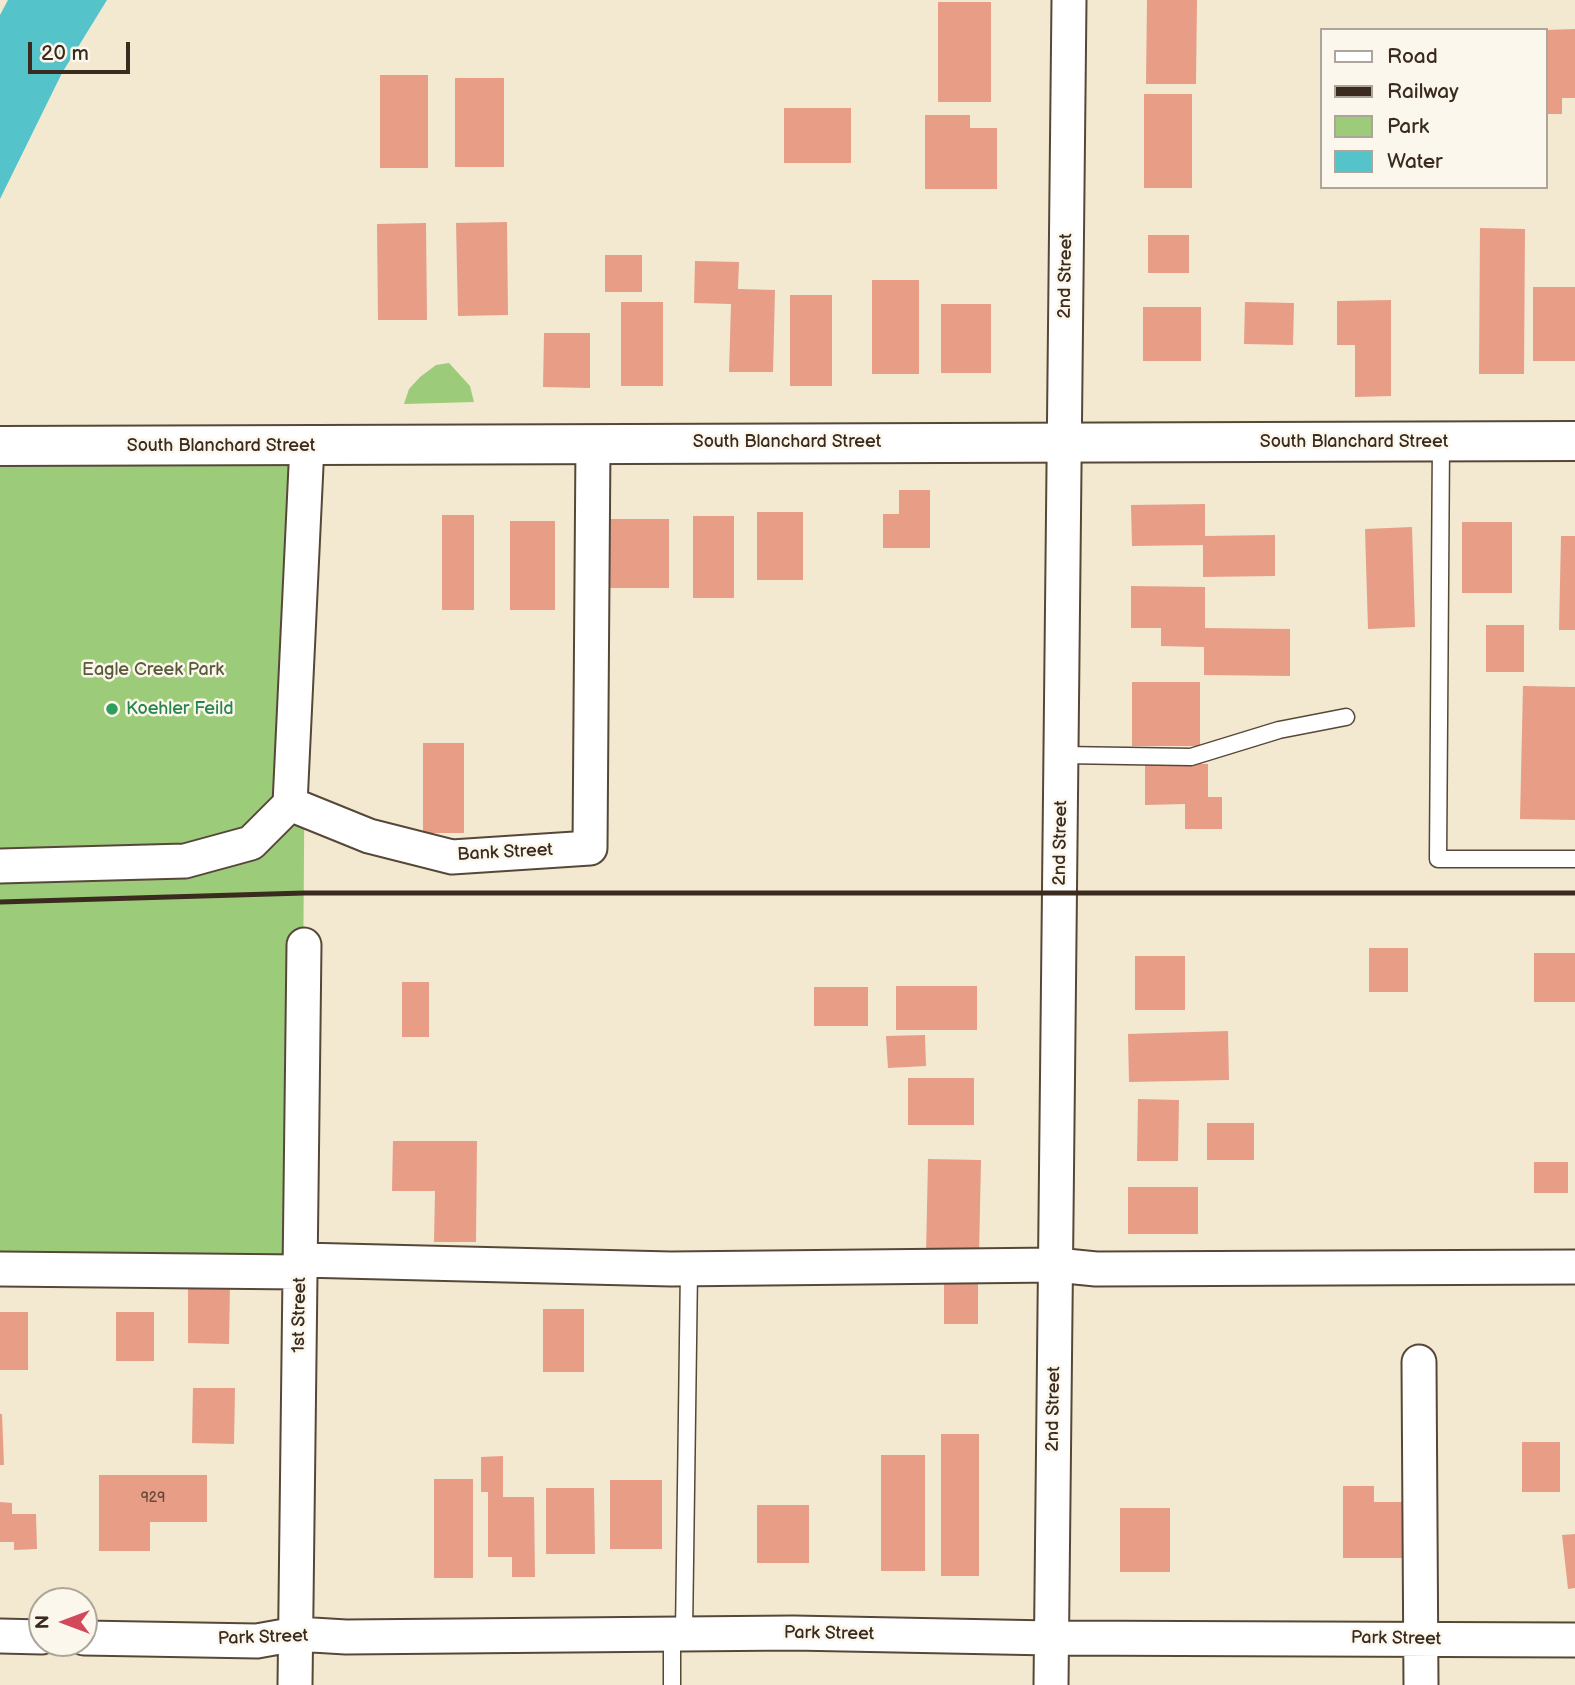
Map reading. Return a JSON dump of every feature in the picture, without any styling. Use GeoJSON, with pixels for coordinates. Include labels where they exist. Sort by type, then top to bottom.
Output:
{"type":"FeatureCollection","features":[{"type":"Feature","properties":{"kind":"street","name":"2nd Street"},"geometry":{"type":"LineString","coordinates":[[1051,1685],[1069,0]]}},
{"type":"Feature","properties":{"kind":"street","name":"South Blanchard Street"},"geometry":{"type":"LineString","coordinates":[[0,446],[1063,441],[1575,442]]}},
{"type":"Feature","properties":{"kind":"street","name":"Bank Street"},"geometry":{"type":"LineString","coordinates":[[290,804],[369,836],[452,857],[590,848],[593,443]]}},
{"type":"Feature","properties":{"kind":"street"},"geometry":{"type":"LineString","coordinates":[[0,866],[185,861],[251,843],[290,804],[307,445]]}},
{"type":"Feature","properties":{"kind":"street","name":"1st Street"},"geometry":{"type":"LineString","coordinates":[[295,1685],[304,945]]}},
{"type":"Feature","properties":{"kind":"street"},"geometry":{"type":"LineString","coordinates":[[0,1269],[300,1266],[689,1269],[1056,1265],[1096,1269],[1575,1267]]}},
{"type":"Feature","properties":{"kind":"street"},"geometry":{"type":"LineString","coordinates":[[1419,1362],[1421,1685]]}},
{"type":"Feature","properties":{"kind":"street","name":"Park Street"},"geometry":{"type":"LineString","coordinates":[[98,1638],[257,1641],[296,1634],[346,1637],[678,1634],[1051,1639],[1575,1640]]}},
{"type":"Feature","properties":{"kind":"street"},"geometry":{"type":"LineString","coordinates":[[0,1636],[28,1637]]}},
{"type":"Feature","properties":{"kind":"lane"},"geometry":{"type":"LineString","coordinates":[[1441,442],[1438,859],[1575,859]]}},
{"type":"Feature","properties":{"kind":"lane"},"geometry":{"type":"LineString","coordinates":[[1062,755],[1191,757],[1279,730],[1346,717]]}},
{"type":"Feature","properties":{"kind":"lane"},"geometry":{"type":"LineString","coordinates":[[672,1685],[678,1634],[689,1269]]}},
{"type":"Feature","properties":{"kind":"green space"},"geometry":{"type":"Polygon","coordinates":[[[449,363],[470,386],[474,402],[404,404],[409,389],[420,377],[436,365],[449,363]]]}},
{"type":"Feature","properties":{"kind":"green space","name":"Eagle Creek Park"},"geometry":{"type":"Polygon","coordinates":[[[307,445],[301,1260],[0,1270],[0,446],[307,445]]]}},
{"type":"Feature","properties":{"kind":"water"},"geometry":{"type":"Polygon","coordinates":[[[8,0],[107,0],[62,73],[0,199],[0,15],[8,0]]]}},
{"type":"Feature","properties":{"kind":"building"},"geometry":{"type":"Polygon","coordinates":[[[1147,0],[1197,0],[1196,84],[1146,84],[1147,0]]]}},
{"type":"Feature","properties":{"kind":"building"},"geometry":{"type":"Polygon","coordinates":[[[938,2],[991,2],[991,102],[938,102],[938,2]]]}},
{"type":"Feature","properties":{"kind":"building"},"geometry":{"type":"Polygon","coordinates":[[[1575,29],[1575,98],[1562,98],[1562,114],[1547,114],[1547,30],[1575,29]]]}},
{"type":"Feature","properties":{"kind":"building"},"geometry":{"type":"Polygon","coordinates":[[[380,75],[428,75],[428,168],[380,168],[380,75]]]}},
{"type":"Feature","properties":{"kind":"building"},"geometry":{"type":"Polygon","coordinates":[[[455,78],[504,78],[504,167],[455,167],[455,78]]]}},
{"type":"Feature","properties":{"kind":"building"},"geometry":{"type":"Polygon","coordinates":[[[1144,94],[1192,94],[1192,188],[1144,188],[1144,94]]]}},
{"type":"Feature","properties":{"kind":"building"},"geometry":{"type":"Polygon","coordinates":[[[784,108],[851,108],[851,163],[784,163],[784,108]]]}},
{"type":"Feature","properties":{"kind":"building"},"geometry":{"type":"Polygon","coordinates":[[[925,115],[970,115],[970,128],[997,128],[997,189],[925,189],[925,115]]]}},
{"type":"Feature","properties":{"kind":"building"},"geometry":{"type":"Polygon","coordinates":[[[507,222],[508,315],[458,316],[456,223],[507,222]]]}},
{"type":"Feature","properties":{"kind":"building"},"geometry":{"type":"Polygon","coordinates":[[[426,223],[427,320],[378,320],[377,224],[426,223]]]}},
{"type":"Feature","properties":{"kind":"building"},"geometry":{"type":"Polygon","coordinates":[[[1480,228],[1525,229],[1524,374],[1479,374],[1480,228]]]}},
{"type":"Feature","properties":{"kind":"building"},"geometry":{"type":"Polygon","coordinates":[[[1148,235],[1189,235],[1189,273],[1148,273],[1148,235]]]}},
{"type":"Feature","properties":{"kind":"building"},"geometry":{"type":"Polygon","coordinates":[[[605,255],[642,255],[642,292],[605,292],[605,255]]]}},
{"type":"Feature","properties":{"kind":"building"},"geometry":{"type":"Polygon","coordinates":[[[695,261],[739,262],[738,289],[775,290],[773,372],[729,372],[731,304],[694,303],[695,261]]]}},
{"type":"Feature","properties":{"kind":"building"},"geometry":{"type":"Polygon","coordinates":[[[872,280],[919,280],[919,374],[872,374],[872,280]]]}},
{"type":"Feature","properties":{"kind":"building"},"geometry":{"type":"Polygon","coordinates":[[[1533,287],[1575,287],[1575,361],[1533,361],[1533,287]]]}},
{"type":"Feature","properties":{"kind":"building"},"geometry":{"type":"Polygon","coordinates":[[[790,295],[832,295],[832,386],[790,386],[790,295]]]}},
{"type":"Feature","properties":{"kind":"building"},"geometry":{"type":"Polygon","coordinates":[[[1391,300],[1391,396],[1355,397],[1355,345],[1337,345],[1337,301],[1391,300]]]}},
{"type":"Feature","properties":{"kind":"building"},"geometry":{"type":"Polygon","coordinates":[[[621,302],[663,302],[663,386],[621,386],[621,302]]]}},
{"type":"Feature","properties":{"kind":"building"},"geometry":{"type":"Polygon","coordinates":[[[1245,302],[1294,303],[1293,345],[1244,344],[1245,302]]]}},
{"type":"Feature","properties":{"kind":"building"},"geometry":{"type":"Polygon","coordinates":[[[941,304],[991,304],[991,373],[941,373],[941,304]]]}},
{"type":"Feature","properties":{"kind":"building"},"geometry":{"type":"Polygon","coordinates":[[[1143,307],[1201,307],[1201,361],[1143,361],[1143,307]]]}},
{"type":"Feature","properties":{"kind":"building"},"geometry":{"type":"Polygon","coordinates":[[[544,333],[590,333],[590,388],[543,387],[544,333]]]}},
{"type":"Feature","properties":{"kind":"building"},"geometry":{"type":"Polygon","coordinates":[[[899,490],[930,490],[930,548],[883,548],[883,514],[899,514],[899,490]]]}},
{"type":"Feature","properties":{"kind":"building"},"geometry":{"type":"Polygon","coordinates":[[[1205,504],[1205,536],[1275,535],[1275,576],[1203,577],[1203,545],[1132,546],[1131,505],[1205,504]]]}},
{"type":"Feature","properties":{"kind":"building"},"geometry":{"type":"Polygon","coordinates":[[[757,512],[803,512],[803,580],[757,580],[757,512]]]}},
{"type":"Feature","properties":{"kind":"building"},"geometry":{"type":"Polygon","coordinates":[[[442,515],[474,515],[474,610],[442,610],[442,515]]]}},
{"type":"Feature","properties":{"kind":"building"},"geometry":{"type":"Polygon","coordinates":[[[693,516],[734,516],[734,598],[693,598],[693,516]]]}},
{"type":"Feature","properties":{"kind":"building"},"geometry":{"type":"Polygon","coordinates":[[[607,519],[669,519],[669,588],[607,588],[607,519]]]}},
{"type":"Feature","properties":{"kind":"building"},"geometry":{"type":"Polygon","coordinates":[[[510,521],[555,521],[555,610],[510,610],[510,521]]]}},
{"type":"Feature","properties":{"kind":"building"},"geometry":{"type":"Polygon","coordinates":[[[1462,522],[1512,522],[1512,593],[1462,593],[1462,522]]]}},
{"type":"Feature","properties":{"kind":"building"},"geometry":{"type":"Polygon","coordinates":[[[1412,527],[1415,627],[1368,629],[1365,529],[1412,527]]]}},
{"type":"Feature","properties":{"kind":"building"},"geometry":{"type":"Polygon","coordinates":[[[1561,536],[1575,536],[1575,630],[1559,630],[1561,536]]]}},
{"type":"Feature","properties":{"kind":"building"},"geometry":{"type":"Polygon","coordinates":[[[1131,586],[1205,587],[1205,628],[1290,629],[1290,676],[1204,675],[1204,647],[1161,646],[1161,628],[1131,628],[1131,586]]]}},
{"type":"Feature","properties":{"kind":"building"},"geometry":{"type":"Polygon","coordinates":[[[1486,625],[1524,625],[1524,672],[1486,672],[1486,625]]]}},
{"type":"Feature","properties":{"kind":"building"},"geometry":{"type":"Polygon","coordinates":[[[1132,682],[1200,682],[1200,746],[1132,746],[1132,682]]]}},
{"type":"Feature","properties":{"kind":"building"},"geometry":{"type":"Polygon","coordinates":[[[1523,686],[1575,687],[1575,820],[1520,819],[1523,686]]]}},
{"type":"Feature","properties":{"kind":"building"},"geometry":{"type":"Polygon","coordinates":[[[423,743],[464,743],[464,833],[423,833],[423,743]]]}},
{"type":"Feature","properties":{"kind":"building"},"geometry":{"type":"Polygon","coordinates":[[[1145,764],[1208,764],[1208,797],[1222,797],[1222,829],[1185,829],[1185,804],[1145,805],[1145,764]]]}},
{"type":"Feature","properties":{"kind":"building"},"geometry":{"type":"Polygon","coordinates":[[[1369,948],[1408,948],[1408,992],[1369,992],[1369,948]]]}},
{"type":"Feature","properties":{"kind":"building"},"geometry":{"type":"Polygon","coordinates":[[[1534,953],[1575,953],[1575,1002],[1534,1002],[1534,953]]]}},
{"type":"Feature","properties":{"kind":"building"},"geometry":{"type":"Polygon","coordinates":[[[1135,956],[1185,956],[1185,1010],[1135,1010],[1135,956]]]}},
{"type":"Feature","properties":{"kind":"building"},"geometry":{"type":"Polygon","coordinates":[[[402,982],[429,982],[429,1037],[402,1037],[402,982]]]}},
{"type":"Feature","properties":{"kind":"building"},"geometry":{"type":"Polygon","coordinates":[[[896,986],[977,986],[977,1030],[896,1030],[896,986]]]}},
{"type":"Feature","properties":{"kind":"building"},"geometry":{"type":"Polygon","coordinates":[[[814,987],[868,987],[868,1026],[814,1026],[814,987]]]}},
{"type":"Feature","properties":{"kind":"building"},"geometry":{"type":"Polygon","coordinates":[[[1228,1031],[1229,1080],[1129,1082],[1128,1034],[1228,1031]]]}},
{"type":"Feature","properties":{"kind":"building"},"geometry":{"type":"Polygon","coordinates":[[[925,1035],[926,1066],[888,1068],[886,1036],[925,1035]]]}},
{"type":"Feature","properties":{"kind":"building"},"geometry":{"type":"Polygon","coordinates":[[[908,1078],[974,1078],[974,1125],[908,1125],[908,1078]]]}},
{"type":"Feature","properties":{"kind":"building"},"geometry":{"type":"Polygon","coordinates":[[[1138,1099],[1179,1100],[1178,1161],[1137,1161],[1138,1099]]]}},
{"type":"Feature","properties":{"kind":"building"},"geometry":{"type":"Polygon","coordinates":[[[1207,1123],[1254,1123],[1254,1160],[1207,1160],[1207,1123]]]}},
{"type":"Feature","properties":{"kind":"building"},"geometry":{"type":"Polygon","coordinates":[[[393,1141],[477,1141],[476,1242],[434,1242],[435,1191],[392,1191],[393,1141]]]}},
{"type":"Feature","properties":{"kind":"building"},"geometry":{"type":"Polygon","coordinates":[[[928,1159],[981,1160],[979,1256],[926,1255],[928,1159]]]}},
{"type":"Feature","properties":{"kind":"building"},"geometry":{"type":"Polygon","coordinates":[[[1534,1162],[1568,1162],[1568,1193],[1534,1193],[1534,1162]]]}},
{"type":"Feature","properties":{"kind":"building"},"geometry":{"type":"Polygon","coordinates":[[[1128,1187],[1198,1187],[1198,1234],[1128,1234],[1128,1187]]]}},
{"type":"Feature","properties":{"kind":"building"},"geometry":{"type":"Polygon","coordinates":[[[188,1283],[230,1284],[229,1344],[188,1343],[188,1283]]]}},
{"type":"Feature","properties":{"kind":"building"},"geometry":{"type":"Polygon","coordinates":[[[944,1283],[978,1283],[978,1324],[944,1324],[944,1283]]]}},
{"type":"Feature","properties":{"kind":"building"},"geometry":{"type":"Polygon","coordinates":[[[543,1309],[584,1309],[584,1372],[543,1372],[543,1309]]]}},
{"type":"Feature","properties":{"kind":"building"},"geometry":{"type":"Polygon","coordinates":[[[0,1312],[28,1312],[28,1370],[0,1370],[0,1312]]]}},
{"type":"Feature","properties":{"kind":"building"},"geometry":{"type":"Polygon","coordinates":[[[116,1312],[154,1312],[154,1361],[116,1361],[116,1312]]]}},
{"type":"Feature","properties":{"kind":"building"},"geometry":{"type":"Polygon","coordinates":[[[193,1388],[235,1388],[234,1444],[192,1443],[193,1388]]]}},
{"type":"Feature","properties":{"kind":"building"},"geometry":{"type":"Polygon","coordinates":[[[2,1414],[4,1465],[0,1465],[2,1414]]]}},
{"type":"Feature","properties":{"kind":"building"},"geometry":{"type":"Polygon","coordinates":[[[941,1434],[979,1434],[979,1576],[941,1576],[941,1434]]]}},
{"type":"Feature","properties":{"kind":"building"},"geometry":{"type":"Polygon","coordinates":[[[1522,1442],[1560,1442],[1560,1492],[1522,1492],[1522,1442]]]}},
{"type":"Feature","properties":{"kind":"building"},"geometry":{"type":"Polygon","coordinates":[[[881,1455],[925,1455],[925,1571],[881,1571],[881,1455]]]}},
{"type":"Feature","properties":{"kind":"building"},"geometry":{"type":"Polygon","coordinates":[[[503,1456],[503,1497],[534,1497],[535,1577],[512,1577],[512,1557],[488,1557],[488,1492],[481,1492],[481,1457],[503,1456]]]}},
{"type":"Feature","properties":{"kind":"building"},"geometry":{"type":"Polygon","coordinates":[[[99,1475],[207,1475],[207,1522],[150,1522],[150,1551],[99,1551],[99,1475]]]}},
{"type":"Feature","properties":{"kind":"building"},"geometry":{"type":"Polygon","coordinates":[[[434,1479],[473,1479],[473,1578],[434,1578],[434,1479]]]}},
{"type":"Feature","properties":{"kind":"building"},"geometry":{"type":"Polygon","coordinates":[[[610,1480],[662,1480],[662,1549],[610,1549],[610,1480]]]}},
{"type":"Feature","properties":{"kind":"building"},"geometry":{"type":"Polygon","coordinates":[[[1343,1486],[1374,1486],[1374,1502],[1406,1502],[1406,1558],[1343,1558],[1343,1486]]]}},
{"type":"Feature","properties":{"kind":"building"},"geometry":{"type":"Polygon","coordinates":[[[546,1488],[594,1488],[595,1554],[546,1554],[546,1488]]]}},
{"type":"Feature","properties":{"kind":"building"},"geometry":{"type":"Polygon","coordinates":[[[0,1502],[12,1503],[12,1514],[36,1514],[37,1549],[14,1550],[14,1542],[0,1542],[0,1502]]]}},
{"type":"Feature","properties":{"kind":"building"},"geometry":{"type":"Polygon","coordinates":[[[757,1505],[809,1505],[809,1563],[757,1563],[757,1505]]]}},
{"type":"Feature","properties":{"kind":"building"},"geometry":{"type":"Polygon","coordinates":[[[1120,1508],[1170,1508],[1170,1572],[1120,1572],[1120,1508]]]}},
{"type":"Feature","properties":{"kind":"building"},"geometry":{"type":"Polygon","coordinates":[[[1575,1534],[1575,1588],[1568,1589],[1562,1535],[1575,1534]]]}},
{"type":"Feature","properties":{"kind":"railway"},"geometry":{"type":"LineString","coordinates":[[0,902],[304,893],[1575,893]]}},
{"type":"Feature","properties":{"kind":"place","name":"Koehler Feild"},"geometry":{"type":"Point","coordinates":[112,709]}}]}
